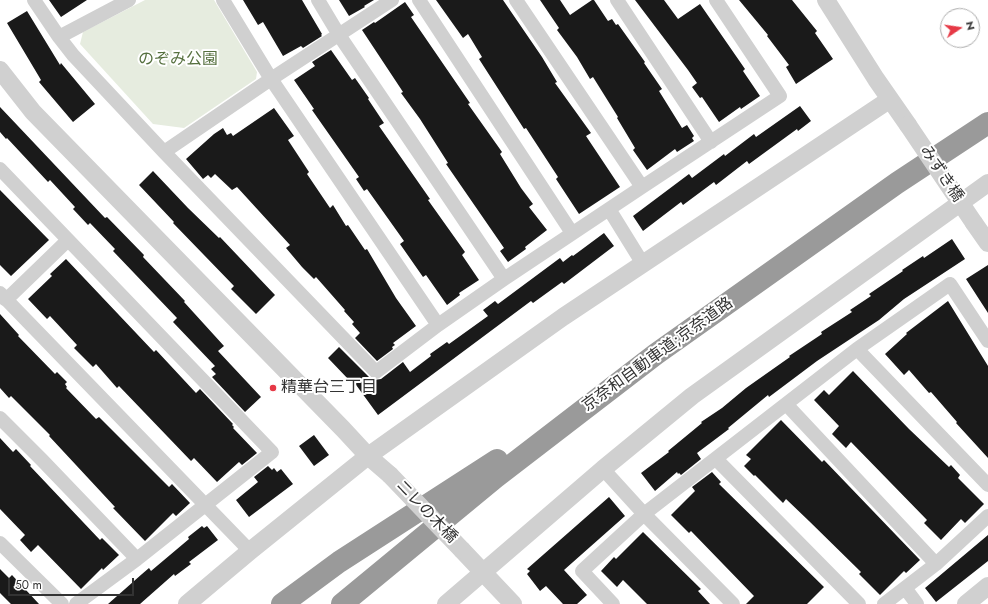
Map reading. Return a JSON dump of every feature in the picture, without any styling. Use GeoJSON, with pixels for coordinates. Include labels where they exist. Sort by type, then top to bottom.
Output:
{"type":"FeatureCollection","features":[{"type":"Feature","properties":{"kind":"highway","name":"京奈和自動車道;京奈道路"},"geometry":{"type":"LineString","coordinates":[[342,604],[496,477],[656,354],[897,183],[988,123]]}},
{"type":"Feature","properties":{"kind":"highway","name":"京奈和自動車道;京奈道路"},"geometry":{"type":"LineString","coordinates":[[363,603],[465,516],[581,424],[914,185],[988,136]]}},
{"type":"Feature","properties":{"kind":"highway"},"geometry":{"type":"LineString","coordinates":[[282,604],[339,562],[465,481],[593,394],[656,354]]}},
{"type":"Feature","properties":{"kind":"street"},"geometry":{"type":"LineString","coordinates":[[34,0],[58,37],[73,55],[164,152],[376,372],[438,325],[504,279],[780,96],[716,0]]}},
{"type":"Feature","properties":{"kind":"street"},"geometry":{"type":"LineString","coordinates":[[223,0],[271,79],[438,325]]}},
{"type":"Feature","properties":{"kind":"street"},"geometry":{"type":"LineString","coordinates":[[318,0],[339,35],[504,279]]}},
{"type":"Feature","properties":{"kind":"street"},"geometry":{"type":"LineString","coordinates":[[164,152],[271,79],[392,0]]}},
{"type":"Feature","properties":{"kind":"street"},"geometry":{"type":"LineString","coordinates":[[419,0],[572,233]]}},
{"type":"Feature","properties":{"kind":"street"},"geometry":{"type":"LineString","coordinates":[[516,0],[642,187]]}},
{"type":"Feature","properties":{"kind":"street"},"geometry":{"type":"LineString","coordinates":[[617,0],[711,142]]}},
{"type":"Feature","properties":{"kind":"street","name":"みずき橋"},"geometry":{"type":"LineString","coordinates":[[826,0],[890,100],[988,243]]}},
{"type":"Feature","properties":{"kind":"street"},"geometry":{"type":"LineString","coordinates":[[58,37],[125,1]]}},
{"type":"Feature","properties":{"kind":"street","name":"ニレの木橋"},"geometry":{"type":"LineString","coordinates":[[0,70],[33,112],[368,456],[390,475],[512,604]]}},
{"type":"Feature","properties":{"kind":"street"},"geometry":{"type":"LineString","coordinates":[[187,604],[368,456],[562,317],[890,100]]}},
{"type":"Feature","properties":{"kind":"street"},"geometry":{"type":"LineString","coordinates":[[0,169],[272,452],[137,559],[76,604]]}},
{"type":"Feature","properties":{"kind":"street"},"geometry":{"type":"LineString","coordinates":[[446,604],[484,573],[603,469],[692,396],[988,183]]}},
{"type":"Feature","properties":{"kind":"street"},"geometry":{"type":"LineString","coordinates":[[609,209],[643,264]]}},
{"type":"Feature","properties":{"kind":"street"},"geometry":{"type":"LineString","coordinates":[[68,240],[3,297],[250,551]]}},
{"type":"Feature","properties":{"kind":"street"},"geometry":{"type":"LineString","coordinates":[[613,604],[582,571],[644,514],[857,349],[950,284],[988,341]]}},
{"type":"Feature","properties":{"kind":"street"},"geometry":{"type":"LineString","coordinates":[[857,349],[988,484]]}},
{"type":"Feature","properties":{"kind":"street"},"geometry":{"type":"LineString","coordinates":[[786,404],[936,564]]}},
{"type":"Feature","properties":{"kind":"street"},"geometry":{"type":"LineString","coordinates":[[0,418],[137,559]]}},
{"type":"Feature","properties":{"kind":"street"},"geometry":{"type":"LineString","coordinates":[[716,459],[859,604]]}},
{"type":"Feature","properties":{"kind":"street"},"geometry":{"type":"LineString","coordinates":[[603,469],[644,514],[733,604]]}},
{"type":"Feature","properties":{"kind":"street"},"geometry":{"type":"LineString","coordinates":[[884,604],[936,564],[988,516]]}},
{"type":"Feature","properties":{"kind":"street"},"geometry":{"type":"LineString","coordinates":[[0,543],[62,604]]}},
{"type":"Feature","properties":{"kind":"street"},"geometry":{"type":"LineString","coordinates":[[966,604],[988,586]]}},
{"type":"Feature","properties":{"kind":"street"},"geometry":{"type":"LineString","coordinates":[[905,588],[918,604]]}},
{"type":"Feature","properties":{"kind":"green space","name":"のぞみ公園"},"geometry":{"type":"Polygon","coordinates":[[[145,0],[214,0],[257,72],[256,79],[184,128],[153,124],[80,44],[83,32],[145,0]]]}},
{"type":"Feature","properties":{"kind":"building"},"geometry":{"type":"Polygon","coordinates":[[[49,0],[87,0],[61,17],[49,0]]]}},
{"type":"Feature","properties":{"kind":"building"},"geometry":{"type":"Polygon","coordinates":[[[243,0],[302,0],[322,36],[303,48],[301,46],[283,56],[263,22],[258,25],[243,0]]]}},
{"type":"Feature","properties":{"kind":"building"},"geometry":{"type":"Polygon","coordinates":[[[339,0],[374,0],[349,16],[339,0]]]}},
{"type":"Feature","properties":{"kind":"building"},"geometry":{"type":"Polygon","coordinates":[[[436,0],[503,0],[542,57],[557,82],[555,83],[591,133],[586,136],[620,187],[579,214],[556,179],[558,177],[526,128],[524,129],[479,59],[482,57],[468,34],[463,38],[436,0]]]}},
{"type":"Feature","properties":{"kind":"building"},"geometry":{"type":"Polygon","coordinates":[[[540,0],[560,0],[570,15],[594,0],[608,21],[612,19],[616,25],[618,24],[645,62],[644,63],[662,89],[659,91],[682,128],[687,125],[694,136],[692,138],[694,141],[677,152],[675,149],[647,170],[633,150],[635,148],[593,77],[590,79],[577,57],[557,30],[559,28],[540,0]]]}},
{"type":"Feature","properties":{"kind":"building"},"geometry":{"type":"Polygon","coordinates":[[[635,0],[664,0],[678,19],[700,4],[745,69],[743,71],[760,96],[741,109],[740,107],[719,122],[702,97],[700,98],[692,87],[697,83],[635,0]]]}},
{"type":"Feature","properties":{"kind":"building"},"geometry":{"type":"Polygon","coordinates":[[[739,0],[792,0],[817,31],[815,33],[833,59],[796,84],[786,67],[789,65],[767,36],[768,35],[739,0]]]}},
{"type":"Feature","properties":{"kind":"building"},"geometry":{"type":"Polygon","coordinates":[[[405,2],[414,15],[411,17],[470,103],[468,104],[502,152],[500,154],[521,188],[533,204],[529,207],[547,230],[525,247],[526,249],[508,262],[500,251],[504,248],[446,164],[448,163],[420,119],[401,93],[403,92],[362,30],[374,22],[375,23],[405,2]]]}},
{"type":"Feature","properties":{"kind":"building"},"geometry":{"type":"Polygon","coordinates":[[[27,11],[60,65],[61,63],[95,104],[73,122],[39,82],[41,80],[7,23],[27,11]]]}},
{"type":"Feature","properties":{"kind":"building"},"geometry":{"type":"Polygon","coordinates":[[[331,50],[352,80],[355,78],[369,98],[368,99],[384,123],[379,126],[430,199],[428,200],[465,252],[462,255],[479,280],[459,293],[460,295],[447,305],[426,275],[423,277],[400,244],[404,241],[367,189],[364,191],[356,179],[359,177],[312,110],[314,109],[294,80],[315,66],[312,62],[331,50]]]}},
{"type":"Feature","properties":{"kind":"building"},"geometry":{"type":"Polygon","coordinates":[[[800,106],[811,121],[798,131],[797,129],[749,164],[747,161],[716,185],[714,182],[683,205],[681,202],[643,231],[633,216],[689,174],[692,178],[754,134],[756,137],[800,106]]]}},
{"type":"Feature","properties":{"kind":"building"},"geometry":{"type":"Polygon","coordinates":[[[0,107],[105,218],[107,217],[144,255],[143,257],[185,301],[184,302],[224,346],[218,351],[261,397],[245,412],[212,377],[216,374],[211,369],[215,366],[173,322],[177,318],[113,251],[115,249],[90,223],[88,225],[73,209],[75,207],[50,180],[48,182],[0,132],[0,107]]]}},
{"type":"Feature","properties":{"kind":"building"},"geometry":{"type":"Polygon","coordinates":[[[274,108],[294,136],[288,140],[309,172],[307,174],[330,208],[333,205],[346,226],[348,225],[365,250],[367,249],[396,298],[416,326],[393,343],[395,345],[392,347],[393,349],[377,361],[355,338],[360,333],[352,324],[354,322],[344,311],[345,310],[316,277],[314,279],[302,267],[286,248],[290,245],[237,187],[232,190],[215,174],[211,178],[208,175],[203,179],[186,159],[223,128],[227,135],[231,133],[233,136],[274,108]]]}},
{"type":"Feature","properties":{"kind":"building"},"geometry":{"type":"Polygon","coordinates":[[[153,171],[188,208],[219,238],[220,237],[275,295],[256,314],[231,289],[234,286],[173,223],[174,222],[139,185],[153,171]]]}},
{"type":"Feature","properties":{"kind":"building"},"geometry":{"type":"Polygon","coordinates":[[[0,190],[49,240],[11,276],[0,265],[0,190]]]}},
{"type":"Feature","properties":{"kind":"building"},"geometry":{"type":"Polygon","coordinates":[[[604,233],[614,246],[564,284],[562,282],[533,303],[531,301],[378,415],[351,378],[349,380],[328,358],[339,347],[370,378],[374,380],[381,379],[403,362],[410,372],[431,356],[430,354],[447,342],[449,344],[488,316],[483,310],[495,301],[498,304],[560,258],[563,262],[604,233]]]}},
{"type":"Feature","properties":{"kind":"building"},"geometry":{"type":"Polygon","coordinates":[[[952,239],[965,259],[904,299],[879,320],[817,361],[769,397],[768,395],[728,428],[729,429],[697,453],[701,459],[681,475],[677,472],[655,491],[641,473],[669,452],[668,451],[702,423],[701,422],[790,357],[789,356],[822,334],[821,332],[852,312],[850,310],[871,296],[869,294],[923,256],[924,258],[952,239]]]}},
{"type":"Feature","properties":{"kind":"building"},"geometry":{"type":"Polygon","coordinates":[[[66,259],[154,352],[156,350],[196,393],[200,389],[233,424],[233,428],[257,453],[242,465],[239,462],[217,482],[194,458],[191,461],[119,386],[117,388],[96,364],[93,367],[74,348],[77,345],[50,316],[47,319],[28,299],[52,276],[50,274],[66,259]]]}},
{"type":"Feature","properties":{"kind":"building"},"geometry":{"type":"Polygon","coordinates":[[[988,265],[988,313],[966,279],[988,265]]]}},
{"type":"Feature","properties":{"kind":"building"},"geometry":{"type":"Polygon","coordinates":[[[948,301],[988,366],[988,458],[956,423],[957,422],[931,392],[929,393],[909,370],[904,375],[885,354],[907,334],[906,333],[948,301]]]}},
{"type":"Feature","properties":{"kind":"building"},"geometry":{"type":"Polygon","coordinates":[[[0,314],[19,335],[18,336],[55,374],[57,372],[67,382],[65,384],[67,387],[66,388],[96,419],[99,417],[169,487],[172,484],[190,503],[176,516],[173,513],[145,541],[113,508],[115,507],[49,436],[50,435],[11,396],[9,398],[0,388],[0,314]]]}},
{"type":"Feature","properties":{"kind":"building"},"geometry":{"type":"Polygon","coordinates":[[[853,371],[909,429],[949,467],[951,465],[960,475],[958,478],[984,504],[965,523],[961,519],[941,540],[924,523],[927,520],[851,442],[846,448],[832,434],[839,426],[814,400],[824,390],[829,395],[853,371]]]}},
{"type":"Feature","properties":{"kind":"building"},"geometry":{"type":"Polygon","coordinates":[[[781,420],[822,462],[824,460],[920,560],[906,573],[904,571],[880,595],[859,574],[861,572],[786,499],[783,503],[744,466],[751,459],[746,455],[781,420]]]}},
{"type":"Feature","properties":{"kind":"building"},"geometry":{"type":"Polygon","coordinates":[[[314,435],[329,455],[314,466],[299,446],[314,435]]]}},
{"type":"Feature","properties":{"kind":"building"},"geometry":{"type":"Polygon","coordinates":[[[0,438],[13,452],[16,449],[31,465],[30,466],[100,540],[102,538],[119,555],[103,570],[102,568],[81,589],[38,545],[31,552],[20,540],[25,535],[0,509],[0,438]]]}},
{"type":"Feature","properties":{"kind":"building"},"geometry":{"type":"Polygon","coordinates":[[[268,466],[272,470],[274,468],[277,472],[281,469],[293,484],[249,517],[236,500],[258,482],[254,477],[268,466]]]}},
{"type":"Feature","properties":{"kind":"building"},"geometry":{"type":"Polygon","coordinates":[[[712,472],[721,482],[719,484],[824,587],[807,604],[746,604],[754,596],[691,531],[689,533],[671,515],[695,491],[692,487],[712,472]]]}},
{"type":"Feature","properties":{"kind":"building"},"geometry":{"type":"Polygon","coordinates":[[[609,497],[625,516],[564,570],[587,595],[577,604],[563,604],[546,586],[540,591],[527,574],[530,571],[527,569],[609,497]]]}},
{"type":"Feature","properties":{"kind":"building"},"geometry":{"type":"Polygon","coordinates":[[[202,526],[204,528],[207,526],[218,540],[189,562],[191,564],[175,576],[174,574],[140,604],[108,604],[149,568],[151,571],[202,526]]]}},
{"type":"Feature","properties":{"kind":"building"},"geometry":{"type":"Polygon","coordinates":[[[643,532],[701,589],[698,591],[710,604],[647,604],[623,580],[617,587],[601,571],[614,557],[616,559],[643,532]]]}},
{"type":"Feature","properties":{"kind":"building"},"geometry":{"type":"Polygon","coordinates":[[[988,535],[988,561],[936,602],[925,588],[988,535]]]}},
{"type":"Feature","properties":{"kind":"building"},"geometry":{"type":"Polygon","coordinates":[[[0,569],[9,578],[12,575],[39,604],[11,604],[0,593],[0,569]]]}},
{"type":"Feature","properties":{"kind":"place","name":"精華台三丁目"},"geometry":{"type":"Point","coordinates":[273,388]}}]}
